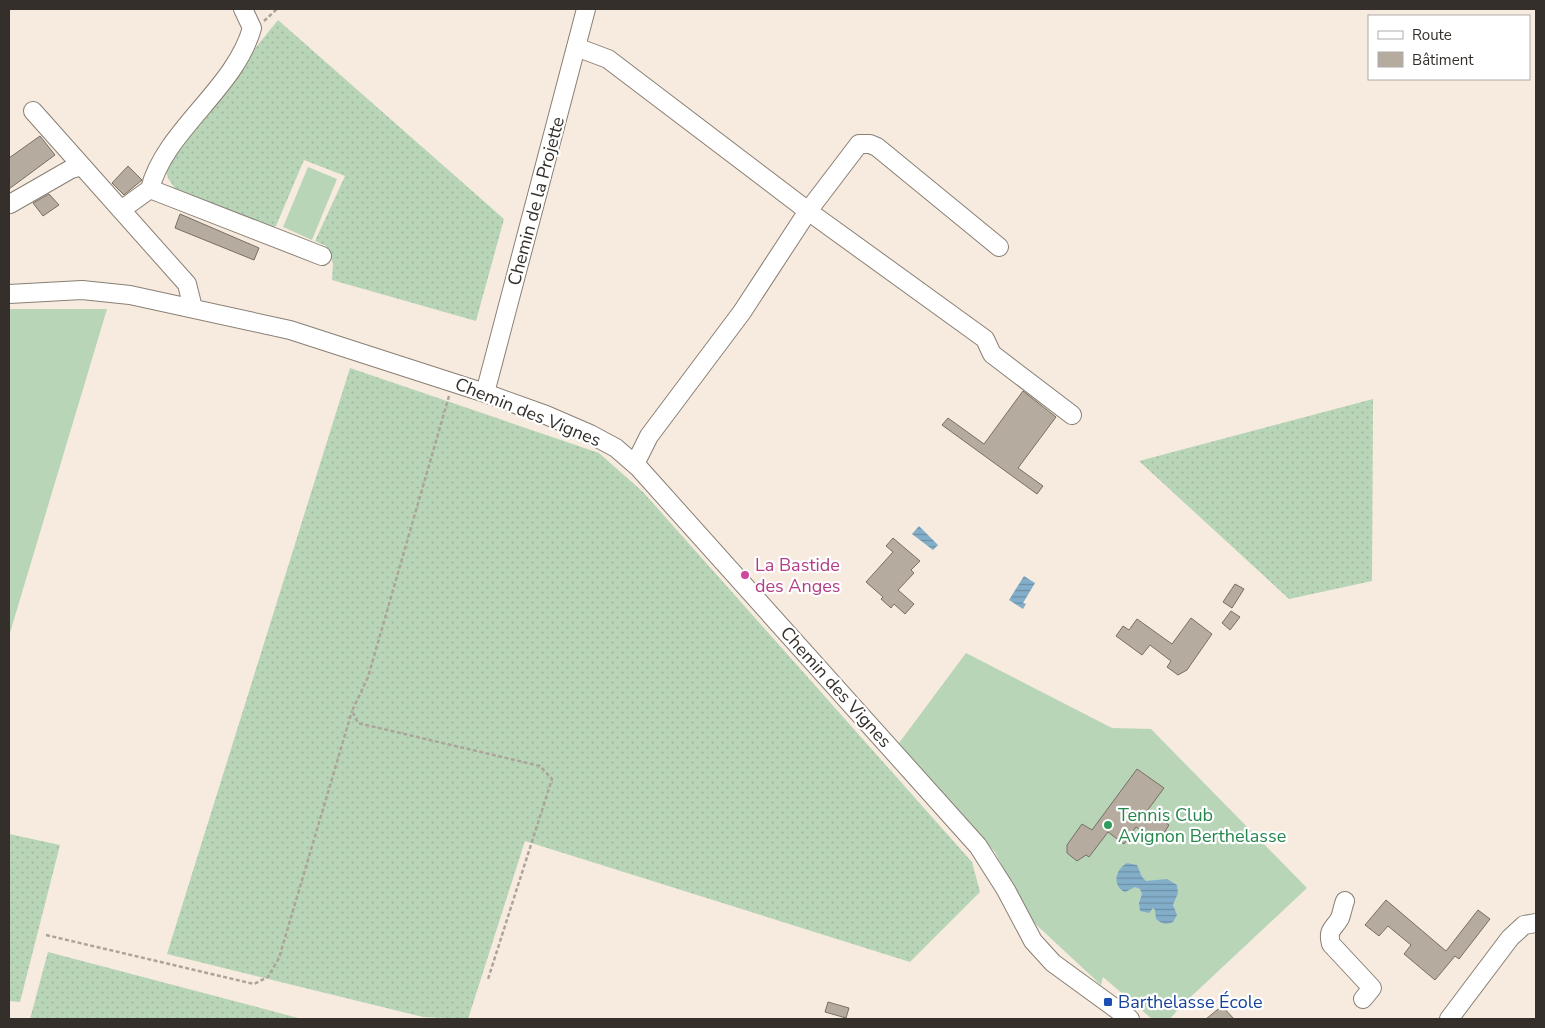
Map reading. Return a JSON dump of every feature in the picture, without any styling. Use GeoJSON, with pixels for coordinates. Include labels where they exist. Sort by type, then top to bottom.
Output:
{"type":"FeatureCollection","features":[{"type":"Feature","properties":{"kind":"street"},"geometry":{"type":"LineString","coordinates":[[121,210],[150,189],[152,178],[169,151],[230,73],[247,46],[252,28],[243,9]]}},
{"type":"Feature","properties":{"kind":"street","name":"Chemin de la Projette"},"geometry":{"type":"LineString","coordinates":[[485,393],[586,9]]}},
{"type":"Feature","properties":{"kind":"street"},"geometry":{"type":"LineString","coordinates":[[576,47],[608,59],[808,211],[985,339],[992,354],[1072,415]]}},
{"type":"Feature","properties":{"kind":"street"},"geometry":{"type":"LineString","coordinates":[[33,111],[187,284],[193,308]]}},
{"type":"Feature","properties":{"kind":"street"},"geometry":{"type":"LineString","coordinates":[[635,464],[650,436],[742,312],[808,211],[855,147],[863,143],[870,144],[999,247]]}},
{"type":"Feature","properties":{"kind":"street"},"geometry":{"type":"LineString","coordinates":[[10,204],[71,169],[82,166]]}},
{"type":"Feature","properties":{"kind":"street"},"geometry":{"type":"LineString","coordinates":[[150,189],[322,256]]}},
{"type":"Feature","properties":{"kind":"street","name":"Chemin des Vignes"},"geometry":{"type":"LineString","coordinates":[[9,294],[82,290],[130,295],[290,330],[485,393],[590,434],[616,448],[635,464],[978,846],[1006,890],[1033,941],[1053,963],[1130,1019]]}},
{"type":"Feature","properties":{"kind":"street"},"geometry":{"type":"LineString","coordinates":[[1345,901],[1339,919],[1330,928],[1329,936],[1331,944],[1372,988],[1363,999]]}},
{"type":"Feature","properties":{"kind":"street"},"geometry":{"type":"LineString","coordinates":[[1449,1019],[1510,938],[1524,925],[1536,923]]}},
{"type":"Feature","properties":{"kind":"path"},"geometry":{"type":"LineString","coordinates":[[46,935],[254,984],[268,977],[278,958],[352,711],[368,677],[453,382]]}},
{"type":"Feature","properties":{"kind":"path"},"geometry":{"type":"LineString","coordinates":[[352,711],[358,723],[540,766],[552,779],[488,979]]}},
{"type":"Feature","properties":{"kind":"green space"},"geometry":{"type":"Polygon","coordinates":[[[278,20],[504,219],[476,321],[332,280],[333,263],[326,246],[315,241],[345,176],[304,160],[276,226],[269,229],[177,192],[168,178],[165,168],[171,153],[278,20]]]}},
{"type":"Feature","properties":{"kind":"green space"},"geometry":{"type":"Polygon","coordinates":[[[308,167],[337,179],[312,240],[283,227],[308,167]]]}},
{"type":"Feature","properties":{"kind":"green space"},"geometry":{"type":"Polygon","coordinates":[[[9,309],[107,309],[9,636],[9,309]]]}},
{"type":"Feature","properties":{"kind":"green space"},"geometry":{"type":"Polygon","coordinates":[[[350,368],[599,453],[643,492],[972,862],[980,892],[910,962],[525,841],[468,1019],[423,1017],[167,954],[350,368]]]}},
{"type":"Feature","properties":{"kind":"green space"},"geometry":{"type":"Polygon","coordinates":[[[1373,399],[1372,581],[1289,599],[1139,461],[1373,399]]]}},
{"type":"Feature","properties":{"kind":"green space","name":"Tennis Club Avignon Berthelasse"},"geometry":{"type":"Polygon","coordinates":[[[966,653],[1112,728],[1151,729],[1307,888],[1181,1006],[1170,1019],[1152,1019],[1103,977],[1101,985],[1030,919],[995,852],[945,798],[899,743],[966,653]]]}},
{"type":"Feature","properties":{"kind":"green space"},"geometry":{"type":"Polygon","coordinates":[[[9,834],[60,845],[20,1002],[9,1001],[9,834]]]}},
{"type":"Feature","properties":{"kind":"green space"},"geometry":{"type":"Polygon","coordinates":[[[48,952],[302,1019],[30,1019],[48,952]]]}},
{"type":"Feature","properties":{"kind":"water"},"geometry":{"type":"Polygon","coordinates":[[[919,526],[938,545],[933,550],[912,534],[919,526]]]}},
{"type":"Feature","properties":{"kind":"water"},"geometry":{"type":"Polygon","coordinates":[[[1024,576],[1035,583],[1023,603],[1026,604],[1023,609],[1009,600],[1024,576]]]}},
{"type":"Feature","properties":{"kind":"water"},"geometry":{"type":"Polygon","coordinates":[[[1127,863],[1137,865],[1142,877],[1146,881],[1167,879],[1177,885],[1178,893],[1173,905],[1177,915],[1173,922],[1166,924],[1158,921],[1153,908],[1149,913],[1140,911],[1139,903],[1142,894],[1140,889],[1135,887],[1125,892],[1121,889],[1118,885],[1117,877],[1120,869],[1127,863]]]}},
{"type":"Feature","properties":{"kind":"building"},"geometry":{"type":"Polygon","coordinates":[[[40,136],[55,155],[9,189],[9,158],[40,136]]]}},
{"type":"Feature","properties":{"kind":"building"},"geometry":{"type":"Polygon","coordinates":[[[128,166],[142,180],[124,195],[112,183],[128,166]]]}},
{"type":"Feature","properties":{"kind":"building"},"geometry":{"type":"Polygon","coordinates":[[[49,194],[59,205],[43,216],[33,203],[49,194]]]}},
{"type":"Feature","properties":{"kind":"building"},"geometry":{"type":"Polygon","coordinates":[[[180,214],[259,248],[254,260],[175,228],[180,214]]]}},
{"type":"Feature","properties":{"kind":"building"},"geometry":{"type":"Polygon","coordinates":[[[1023,391],[1056,417],[1018,468],[1043,486],[1037,494],[942,425],[948,418],[984,444],[1023,391]]]}},
{"type":"Feature","properties":{"kind":"building"},"geometry":{"type":"Polygon","coordinates":[[[893,538],[920,561],[911,570],[914,573],[898,590],[914,604],[905,614],[894,604],[891,608],[881,599],[883,597],[866,582],[893,552],[886,546],[893,538]]]}},
{"type":"Feature","properties":{"kind":"building"},"geometry":{"type":"Polygon","coordinates":[[[1235,584],[1244,589],[1232,608],[1223,602],[1235,584]]]}},
{"type":"Feature","properties":{"kind":"building"},"geometry":{"type":"Polygon","coordinates":[[[1231,611],[1240,617],[1230,630],[1222,623],[1231,611]]]}},
{"type":"Feature","properties":{"kind":"building"},"geometry":{"type":"Polygon","coordinates":[[[1191,618],[1212,634],[1187,670],[1178,675],[1167,667],[1171,661],[1150,645],[1142,655],[1116,636],[1123,626],[1129,630],[1137,619],[1172,644],[1191,618]]]}},
{"type":"Feature","properties":{"kind":"building"},"geometry":{"type":"Polygon","coordinates":[[[1137,769],[1164,788],[1147,811],[1169,825],[1159,841],[1136,827],[1124,844],[1108,832],[1089,857],[1086,855],[1077,861],[1067,853],[1067,845],[1082,824],[1092,830],[1137,769]]]}},
{"type":"Feature","properties":{"kind":"building"},"geometry":{"type":"Polygon","coordinates":[[[1386,900],[1446,951],[1478,910],[1490,919],[1459,959],[1455,956],[1435,980],[1404,954],[1411,945],[1388,926],[1379,936],[1365,925],[1386,900]]]}},
{"type":"Feature","properties":{"kind":"building"},"geometry":{"type":"Polygon","coordinates":[[[828,1002],[849,1008],[846,1018],[825,1012],[828,1002]]]}},
{"type":"Feature","properties":{"kind":"building"},"geometry":{"type":"Polygon","coordinates":[[[1222,1006],[1234,1019],[1206,1019],[1222,1006]]]}},
{"type":"Feature","properties":{"kind":"place","name":"La Bastide des Anges"},"geometry":{"type":"Point","coordinates":[745,575]}},
{"type":"Feature","properties":{"kind":"place","name":"Tennis Club Avignon Berthelasse"},"geometry":{"type":"Point","coordinates":[1108,825]}},
{"type":"Feature","properties":{"kind":"place","name":"Barthelasse École"},"geometry":{"type":"Point","coordinates":[1108,1002]}}]}
